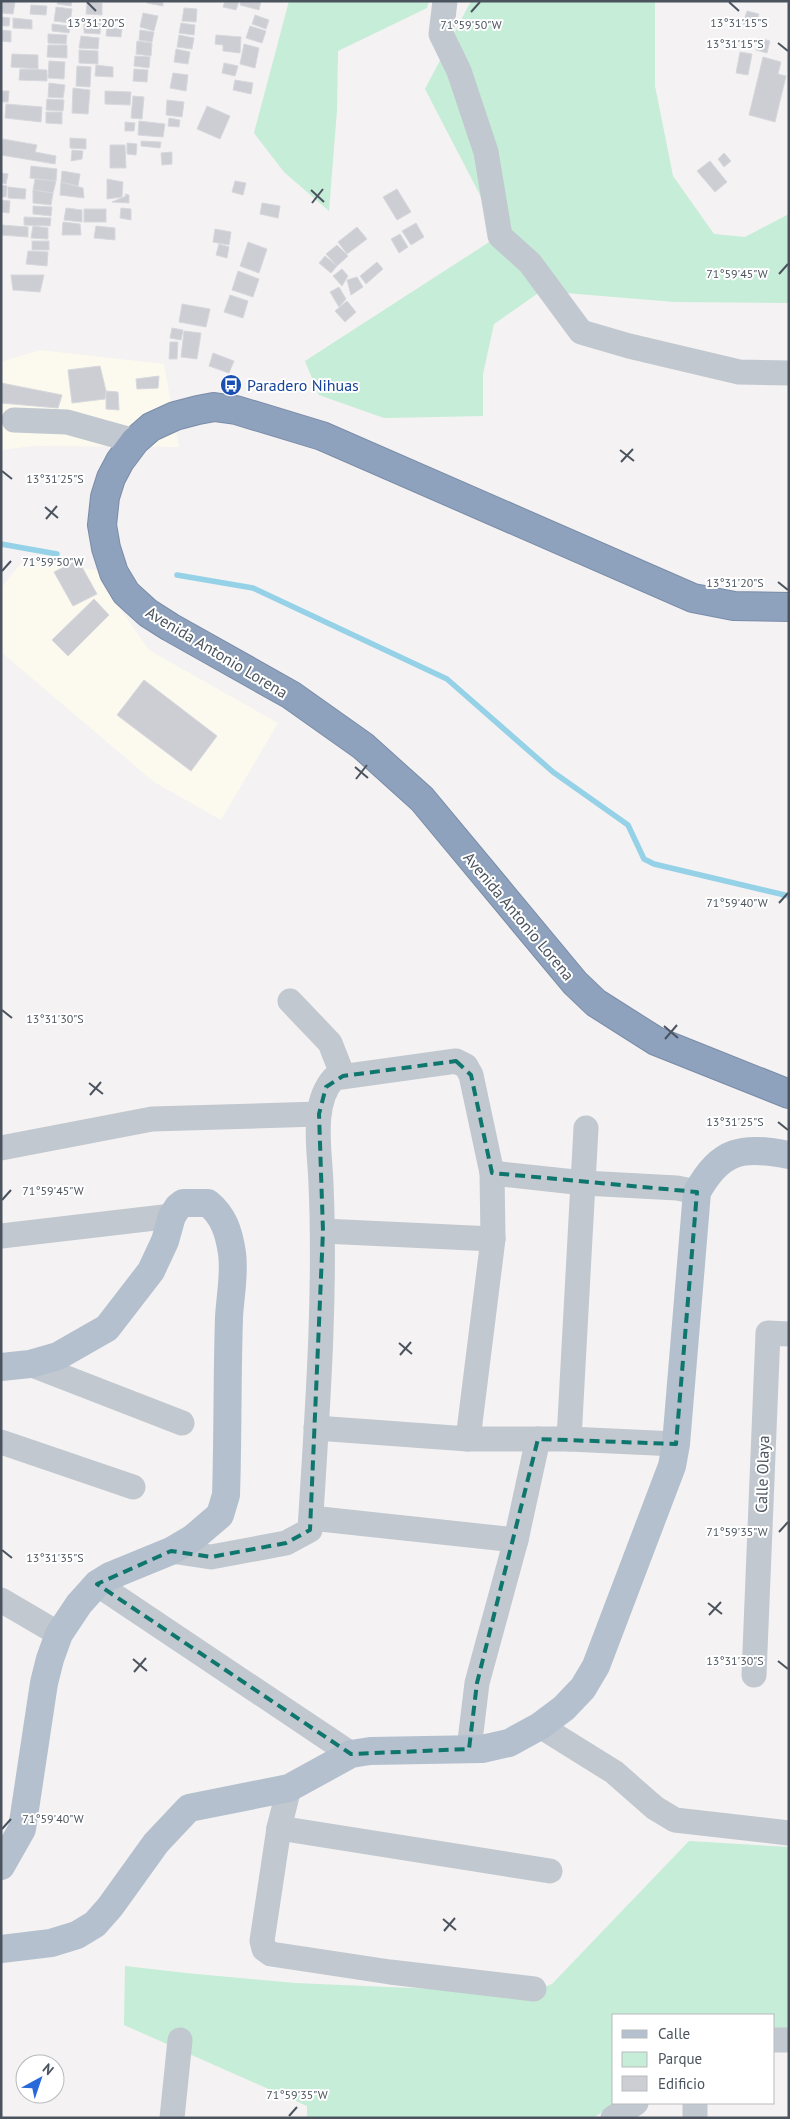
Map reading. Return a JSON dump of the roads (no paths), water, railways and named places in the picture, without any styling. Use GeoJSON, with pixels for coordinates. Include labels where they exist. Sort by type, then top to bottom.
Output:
{"type":"FeatureCollection","features":[{"type":"Feature","properties":{"kind":"highway","name":"Avenida Antonio Lorena"},"geometry":{"type":"LineString","coordinates":[[789,607],[734,606],[693,598],[322,436],[236,410],[214,407],[175,416],[151,427],[135,441],[120,461],[111,478],[102,525],[106,548],[114,573],[126,593],[148,613],[291,695],[363,746],[422,799],[575,983],[596,1003],[656,1041],[789,1094]]}},
{"type":"Feature","properties":{"kind":"main road"},"geometry":{"type":"LineString","coordinates":[[1,1949],[50,1943],[77,1935],[95,1924],[110,1907],[156,1843],[189,1808],[289,1788],[351,1754],[370,1751],[482,1750],[509,1743],[540,1726],[564,1708],[583,1688],[596,1666],[672,1466],[676,1444],[697,1192],[708,1173],[721,1161],[739,1151],[767,1151],[789,1155]]}},
{"type":"Feature","properties":{"kind":"main road"},"geometry":{"type":"LineString","coordinates":[[1,1367],[30,1364],[58,1356],[107,1328],[151,1271],[165,1241],[172,1216],[178,1207],[184,1203],[208,1203],[216,1210],[224,1222],[228,1233],[234,1282],[230,1316],[226,1495],[220,1515],[193,1538],[171,1551],[110,1576],[97,1584],[79,1604],[59,1634],[44,1683],[22,1829],[1,1866]]}},
{"type":"Feature","properties":{"kind":"street"},"geometry":{"type":"LineString","coordinates":[[445,1],[441,34],[460,71],[486,152],[500,236],[530,263],[581,332],[629,346],[739,372],[789,373]]}},
{"type":"Feature","properties":{"kind":"street"},"geometry":{"type":"LineString","coordinates":[[14,420],[67,422],[135,441]]}},
{"type":"Feature","properties":{"kind":"street"},"geometry":{"type":"LineString","coordinates":[[290,1001],[330,1043],[342,1076]]}},
{"type":"Feature","properties":{"kind":"street"},"geometry":{"type":"LineString","coordinates":[[171,1551],[211,1557],[286,1543],[310,1530],[316,1428],[323,1231],[319,1114],[326,1087],[334,1078],[456,1061],[466,1066],[471,1075],[492,1173],[493,1238],[468,1439]]}},
{"type":"Feature","properties":{"kind":"street"},"geometry":{"type":"LineString","coordinates":[[1,1148],[152,1119],[319,1114]]}},
{"type":"Feature","properties":{"kind":"street"},"geometry":{"type":"LineString","coordinates":[[569,1439],[586,1128]]}},
{"type":"Feature","properties":{"kind":"street"},"geometry":{"type":"LineString","coordinates":[[492,1173],[584,1183],[677,1188],[697,1192]]}},
{"type":"Feature","properties":{"kind":"street"},"geometry":{"type":"LineString","coordinates":[[1,1236],[172,1216]]}},
{"type":"Feature","properties":{"kind":"street"},"geometry":{"type":"LineString","coordinates":[[323,1231],[493,1238]]}},
{"type":"Feature","properties":{"kind":"street","name":"Calle Olaya"},"geometry":{"type":"LineString","coordinates":[[754,1675],[778,1333]]}},
{"type":"Feature","properties":{"kind":"street"},"geometry":{"type":"LineString","coordinates":[[30,1364],[182,1423]]}},
{"type":"Feature","properties":{"kind":"street"},"geometry":{"type":"LineString","coordinates":[[316,1428],[468,1439],[569,1439],[676,1444]]}},
{"type":"Feature","properties":{"kind":"street"},"geometry":{"type":"LineString","coordinates":[[469,1750],[478,1683],[516,1540],[538,1439]]}},
{"type":"Feature","properties":{"kind":"street"},"geometry":{"type":"LineString","coordinates":[[1,1442],[133,1487]]}},
{"type":"Feature","properties":{"kind":"street"},"geometry":{"type":"LineString","coordinates":[[311,1518],[516,1540]]}},
{"type":"Feature","properties":{"kind":"street"},"geometry":{"type":"LineString","coordinates":[[97,1584],[351,1754]]}},
{"type":"Feature","properties":{"kind":"street"},"geometry":{"type":"LineString","coordinates":[[1,1600],[59,1634]]}},
{"type":"Feature","properties":{"kind":"street"},"geometry":{"type":"LineString","coordinates":[[540,1726],[614,1772],[655,1808],[675,1820],[789,1833]]}},
{"type":"Feature","properties":{"kind":"street"},"geometry":{"type":"LineString","coordinates":[[289,1788],[279,1828],[262,1941],[264,1949],[271,1954],[390,1972],[534,1989]]}},
{"type":"Feature","properties":{"kind":"street"},"geometry":{"type":"LineString","coordinates":[[279,1828],[550,1871]]}},
{"type":"Feature","properties":{"kind":"street"},"geometry":{"type":"LineString","coordinates":[[172,2118],[180,2040]]}},
{"type":"Feature","properties":{"kind":"street"},"geometry":{"type":"LineString","coordinates":[[775,2040],[789,2040]]}},
{"type":"Feature","properties":{"kind":"street"},"geometry":{"type":"LineString","coordinates":[[613,2118],[634,2104]]}},
{"type":"Feature","properties":{"kind":"street"},"geometry":{"type":"LineString","coordinates":[[695,2118],[696,2104]]}},
{"type":"Feature","properties":{"kind":"waterway"},"geometry":{"type":"LineString","coordinates":[[1,544],[57,554]]}},
{"type":"Feature","properties":{"kind":"waterway"},"geometry":{"type":"LineString","coordinates":[[177,575],[253,588],[447,679],[553,772],[628,825],[644,859],[654,864],[789,896]]}},
{"type":"Feature","properties":{"kind":"place","name":"Paradero Nihuas"},"geometry":{"type":"Point","coordinates":[231,385]}}]}
